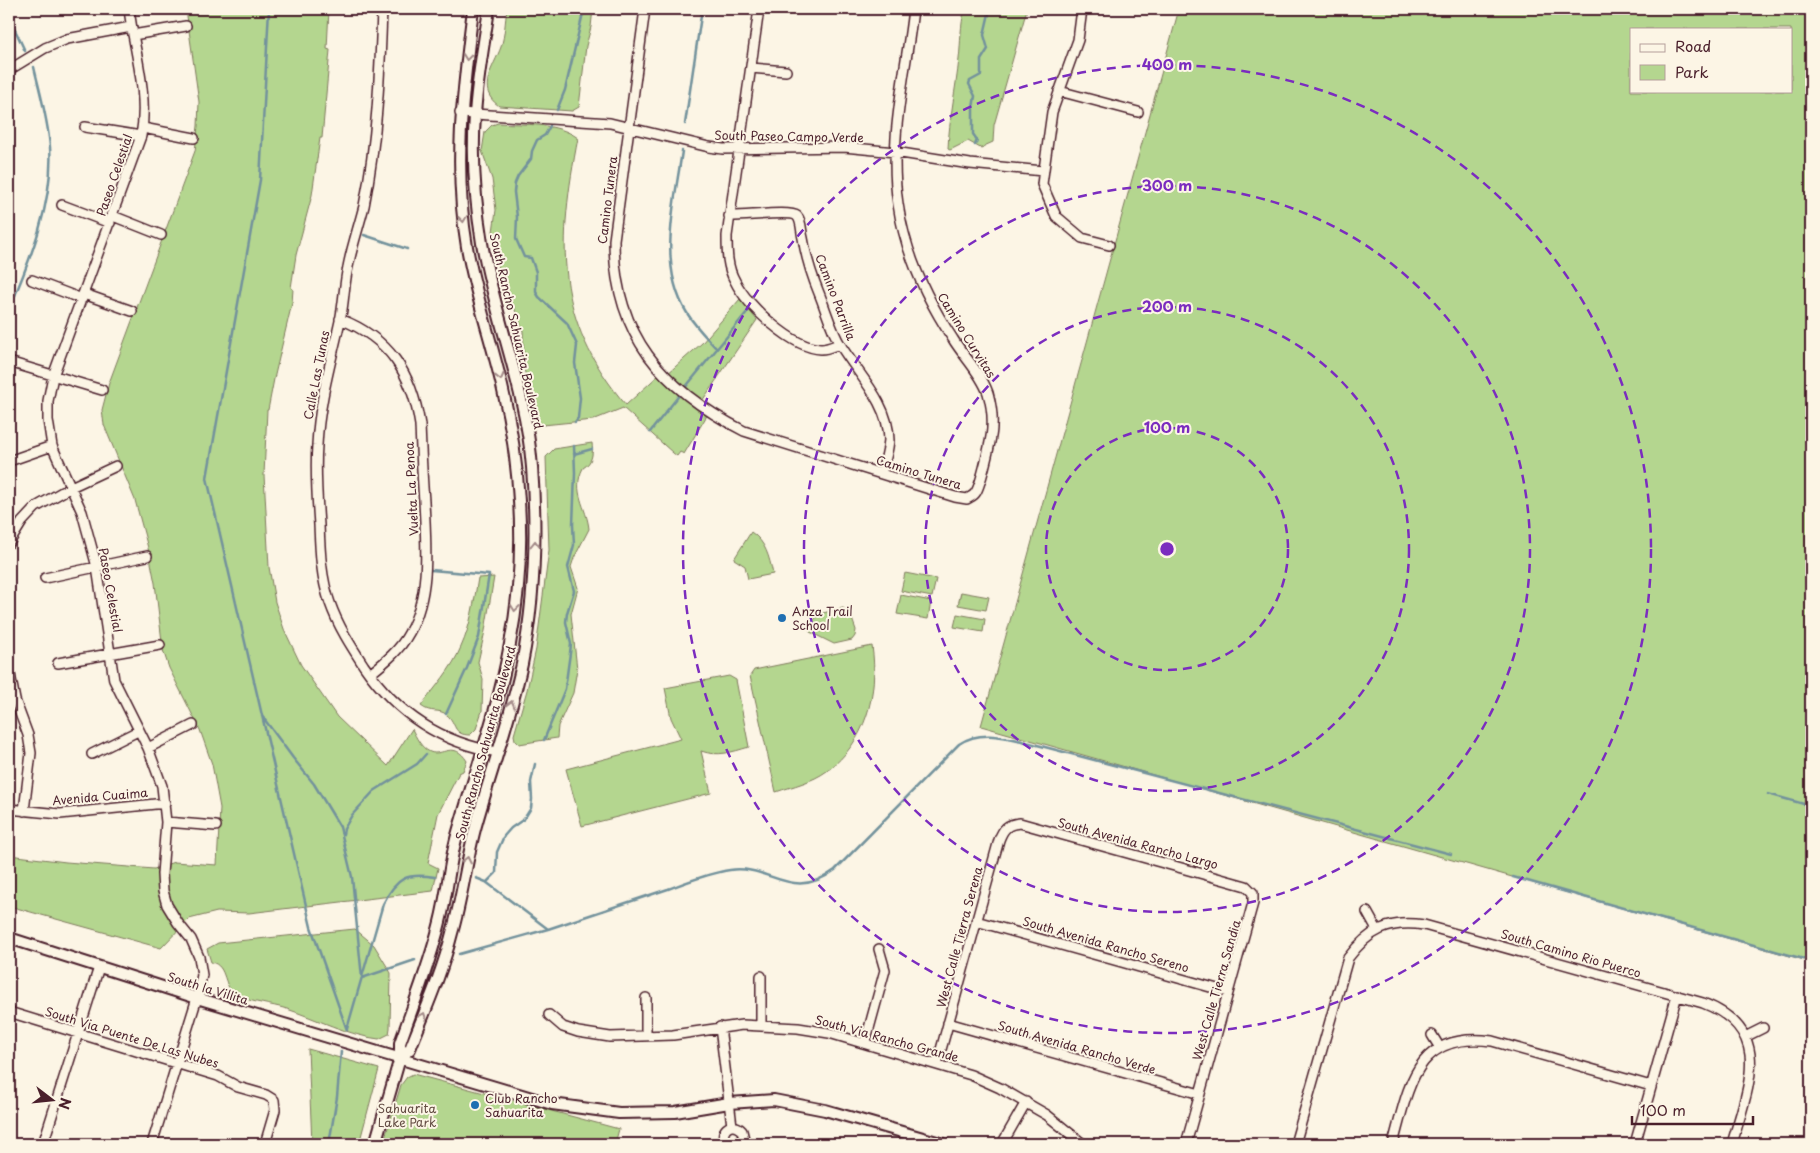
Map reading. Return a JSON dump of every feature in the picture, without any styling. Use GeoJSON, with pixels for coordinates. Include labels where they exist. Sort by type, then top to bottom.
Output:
{"type":"FeatureCollection","features":[{"type":"Feature","properties":{"kind":"street","name":"Paseo Celestial"},"geometry":{"type":"LineString","coordinates":[[129,9],[143,92],[142,132],[112,220],[54,376],[48,401],[48,420],[52,446],[82,512],[97,567],[114,680],[148,748],[162,786],[166,822],[162,874],[163,891],[167,905],[191,939],[200,957],[202,975],[197,998],[152,1144]]}},
{"type":"Feature","properties":{"kind":"street","name":"Calle Las Tunas"},"geometry":{"type":"LineString","coordinates":[[382,9],[376,120],[364,206],[348,266],[340,319],[321,402],[316,445],[321,563],[325,585],[337,622],[370,674],[392,701],[435,732],[460,743],[483,750],[498,752]]}},
{"type":"Feature","properties":{"kind":"street","name":"South Rancho Sahuarita Boulevard"},"geometry":{"type":"LineString","coordinates":[[375,1144],[400,1058],[400,1043],[434,947],[444,903],[451,857],[500,691],[517,600],[520,537],[519,502],[510,422],[467,245],[460,182],[460,113],[473,9]]}},
{"type":"Feature","properties":{"kind":"street","name":"South Rancho Sahuarita Boulevard"},"geometry":{"type":"LineString","coordinates":[[400,1058],[410,1049],[445,957],[452,933],[471,845],[518,678],[526,641],[534,570],[535,522],[529,440],[522,403],[490,283],[482,242],[475,165],[475,114],[488,9]]}},
{"type":"Feature","properties":{"kind":"street","name":"Camino Tunera"},"geometry":{"type":"LineString","coordinates":[[645,9],[616,216],[614,264],[616,281],[627,318],[646,353],[684,393],[705,409],[744,431],[955,497],[967,499],[972,496]]}},
{"type":"Feature","properties":{"kind":"street"},"geometry":{"type":"LineString","coordinates":[[759,9],[729,216],[727,256],[730,272],[740,290],[778,329],[802,344],[819,349],[826,349],[840,344]]}},
{"type":"Feature","properties":{"kind":"street","name":"Camino Curvitas"},"geometry":{"type":"LineString","coordinates":[[913,9],[898,111],[894,169],[898,206],[912,262],[934,309],[979,376],[987,392],[992,409],[992,429],[980,483],[972,496]]}},
{"type":"Feature","properties":{"kind":"street"},"geometry":{"type":"LineString","coordinates":[[1082,9],[1078,40],[1052,112],[1042,184],[1056,216],[1082,238],[1109,246]]}},
{"type":"Feature","properties":{"kind":"street"},"geometry":{"type":"LineString","coordinates":[[9,70],[45,48],[68,39],[186,26]]}},
{"type":"Feature","properties":{"kind":"street"},"geometry":{"type":"LineString","coordinates":[[751,68],[786,71]]}},
{"type":"Feature","properties":{"kind":"street"},"geometry":{"type":"LineString","coordinates":[[1060,91],[1138,112]]}},
{"type":"Feature","properties":{"kind":"street","name":"South Paseo Campo Verde"},"geometry":{"type":"LineString","coordinates":[[460,113],[589,121],[629,127],[709,147],[740,150],[791,147],[844,147],[895,152],[970,164],[1044,171]]}},
{"type":"Feature","properties":{"kind":"street"},"geometry":{"type":"LineString","coordinates":[[85,127],[194,138]]}},
{"type":"Feature","properties":{"kind":"street"},"geometry":{"type":"LineString","coordinates":[[62,204],[160,235]]}},
{"type":"Feature","properties":{"kind":"street","name":"Camino Parrilla"},"geometry":{"type":"LineString","coordinates":[[729,216],[742,217],[785,213],[797,216],[800,220],[803,241],[818,289],[840,344],[879,403],[885,418],[889,438],[881,473]]}},
{"type":"Feature","properties":{"kind":"street"},"geometry":{"type":"LineString","coordinates":[[32,280],[132,312]]}},
{"type":"Feature","properties":{"kind":"street","name":"Vuelta La Penoa"},"geometry":{"type":"LineString","coordinates":[[340,319],[368,332],[389,351],[408,382],[420,425],[426,545],[424,583],[420,607],[415,621],[402,644],[388,660],[370,674]]}},
{"type":"Feature","properties":{"kind":"street"},"geometry":{"type":"LineString","coordinates":[[9,362],[102,390]]}},
{"type":"Feature","properties":{"kind":"street"},"geometry":{"type":"LineString","coordinates":[[10,461],[52,446]]}},
{"type":"Feature","properties":{"kind":"street"},"geometry":{"type":"LineString","coordinates":[[9,543],[22,522],[36,507],[71,487],[116,466]]}},
{"type":"Feature","properties":{"kind":"street"},"geometry":{"type":"LineString","coordinates":[[45,578],[147,556]]}},
{"type":"Feature","properties":{"kind":"street"},"geometry":{"type":"LineString","coordinates":[[58,664],[160,645]]}},
{"type":"Feature","properties":{"kind":"street"},"geometry":{"type":"LineString","coordinates":[[9,669],[15,700],[28,735],[31,753],[24,811]]}},
{"type":"Feature","properties":{"kind":"street"},"geometry":{"type":"LineString","coordinates":[[148,748],[194,725]]}},
{"type":"Feature","properties":{"kind":"street"},"geometry":{"type":"LineString","coordinates":[[92,754],[138,731]]}},
{"type":"Feature","properties":{"kind":"street","name":"Avenida Cuaima"},"geometry":{"type":"LineString","coordinates":[[9,809],[60,814],[165,803]]}},
{"type":"Feature","properties":{"kind":"street"},"geometry":{"type":"LineString","coordinates":[[166,822],[216,826]]}},
{"type":"Feature","properties":{"kind":"street","name":"South Avenida Rancho Largo"},"geometry":{"type":"LineString","coordinates":[[1013,824],[1020,823],[1246,886],[1253,893]]}},
{"type":"Feature","properties":{"kind":"street","name":"West Calle Tierra Serena"},"geometry":{"type":"LineString","coordinates":[[937,1064],[998,840],[1007,826],[1013,824]]}},
{"type":"Feature","properties":{"kind":"street","name":"West Calle Tierra Sandia"},"geometry":{"type":"LineString","coordinates":[[1186,1144],[1254,903],[1253,893]]}},
{"type":"Feature","properties":{"kind":"street"},"geometry":{"type":"LineString","coordinates":[[1295,1144],[1348,958],[1357,945],[1377,930],[1368,912]]}},
{"type":"Feature","properties":{"kind":"street","name":"South Avenida Rancho Sereno"},"geometry":{"type":"LineString","coordinates":[[976,921],[1228,992]]}},
{"type":"Feature","properties":{"kind":"street","name":"South Camino Rio Puerco"},"geometry":{"type":"LineString","coordinates":[[1377,930],[1398,923],[1424,924],[1677,995],[1719,1009],[1738,1025],[1746,1037]]}},
{"type":"Feature","properties":{"kind":"street","name":"South la Villita"},"geometry":{"type":"LineString","coordinates":[[9,938],[197,998],[552,1104],[619,1113],[675,1112],[729,1103],[774,1100],[825,1110],[944,1144]]}},
{"type":"Feature","properties":{"kind":"street"},"geometry":{"type":"LineString","coordinates":[[865,1043],[885,970],[878,949]]}},
{"type":"Feature","properties":{"kind":"street"},"geometry":{"type":"LineString","coordinates":[[43,1144],[99,967]]}},
{"type":"Feature","properties":{"kind":"street"},"geometry":{"type":"LineString","coordinates":[[761,976],[761,1025]]}},
{"type":"Feature","properties":{"kind":"street"},"geometry":{"type":"LineString","coordinates":[[1635,1144],[1677,995]]}},
{"type":"Feature","properties":{"kind":"street"},"geometry":{"type":"LineString","coordinates":[[646,998],[646,1036]]}},
{"type":"Feature","properties":{"kind":"street","name":"South Via Puente De Las Nubes"},"geometry":{"type":"LineString","coordinates":[[9,1012],[218,1076],[238,1087],[266,1095],[274,1100],[275,1110],[265,1144]]}},
{"type":"Feature","properties":{"kind":"street","name":"South Via Rancho Grande"},"geometry":{"type":"LineString","coordinates":[[549,1015],[563,1027],[578,1032],[610,1037],[673,1035],[720,1027],[761,1025],[829,1033],[971,1075],[1026,1102],[1047,1115],[1083,1144]]}},
{"type":"Feature","properties":{"kind":"street","name":"South Avenida Rancho Verde"},"geometry":{"type":"LineString","coordinates":[[948,1023],[1200,1094]]}},
{"type":"Feature","properties":{"kind":"street"},"geometry":{"type":"LineString","coordinates":[[720,1027],[732,1126]]}},
{"type":"Feature","properties":{"kind":"street"},"geometry":{"type":"LineString","coordinates":[[1732,1144],[1750,1078],[1751,1062],[1746,1037],[1763,1028]]}},
{"type":"Feature","properties":{"kind":"street"},"geometry":{"type":"LineString","coordinates":[[1432,1035],[1440,1048]]}},
{"type":"Feature","properties":{"kind":"street"},"geometry":{"type":"LineString","coordinates":[[1393,1144],[1410,1082],[1424,1061],[1440,1048],[1458,1040],[1476,1039],[1492,1042],[1651,1086]]}},
{"type":"Feature","properties":{"kind":"street"},"geometry":{"type":"LineString","coordinates":[[1002,1144],[1026,1102]]}},
{"type":"Feature","properties":{"kind":"street"},"geometry":{"type":"LineString","coordinates":[[727,1144],[723,1134],[725,1130],[732,1126],[736,1126],[742,1131],[744,1139],[740,1144]]}},
{"type":"Feature","properties":{"kind":"green space"},"geometry":{"type":"Polygon","coordinates":[[[186,9],[329,9],[327,49],[330,50],[322,138],[320,138],[312,195],[296,255],[291,288],[293,289],[292,303],[267,410],[264,475],[269,567],[275,602],[284,629],[301,665],[337,717],[388,766],[412,729],[419,742],[430,752],[439,753],[453,750],[457,751],[467,761],[438,814],[428,863],[438,868],[433,891],[249,913],[217,912],[189,919],[161,948],[9,906],[9,855],[154,869],[174,862],[217,865],[220,808],[212,764],[200,730],[169,668],[163,650],[155,583],[148,548],[135,500],[104,425],[102,410],[109,383],[195,151],[199,102],[186,9]]]}},
{"type":"Feature","properties":{"kind":"green space"},"geometry":{"type":"Polygon","coordinates":[[[507,9],[593,9],[586,46],[579,107],[572,111],[499,106],[492,99],[488,92],[488,78],[501,47],[507,9]]]}},
{"type":"Feature","properties":{"kind":"green space"},"geometry":{"type":"Polygon","coordinates":[[[965,9],[1027,9],[994,125],[993,142],[982,149],[968,141],[950,150],[948,149],[950,126],[965,9]]]}},
{"type":"Feature","properties":{"kind":"green space"},"geometry":{"type":"Polygon","coordinates":[[[1179,9],[1811,9],[1811,962],[981,726],[1179,9]]]}},
{"type":"Feature","properties":{"kind":"green space"},"geometry":{"type":"Polygon","coordinates":[[[498,123],[550,127],[560,129],[578,138],[567,212],[565,246],[567,278],[573,310],[585,342],[602,373],[626,405],[662,372],[666,375],[702,343],[740,299],[757,320],[700,404],[709,412],[684,454],[680,452],[677,456],[673,453],[623,408],[593,420],[543,425],[537,421],[524,369],[523,331],[514,307],[502,289],[493,232],[496,210],[492,179],[482,151],[485,132],[492,125],[498,123]]]}},
{"type":"Feature","properties":{"kind":"green space"},"geometry":{"type":"Polygon","coordinates":[[[592,443],[592,457],[583,468],[579,485],[579,492],[589,529],[571,567],[578,588],[571,614],[577,669],[573,693],[558,726],[557,738],[519,744],[515,740],[514,735],[536,649],[549,550],[546,457],[554,449],[592,443]]]}},
{"type":"Feature","properties":{"kind":"green space"},"geometry":{"type":"Polygon","coordinates":[[[751,532],[763,545],[773,574],[748,579],[745,566],[734,559],[751,532]]]}},
{"type":"Feature","properties":{"kind":"green space"},"geometry":{"type":"Polygon","coordinates":[[[905,573],[936,579],[932,597],[901,591],[905,573]]]}},
{"type":"Feature","properties":{"kind":"green space"},"geometry":{"type":"Polygon","coordinates":[[[494,577],[478,662],[483,679],[482,711],[476,729],[470,735],[464,734],[457,731],[450,718],[444,713],[428,710],[421,706],[448,670],[461,647],[470,622],[478,578],[494,577]]]}},
{"type":"Feature","properties":{"kind":"green space"},"geometry":{"type":"Polygon","coordinates":[[[961,592],[989,597],[986,610],[958,605],[961,592]]]}},
{"type":"Feature","properties":{"kind":"green space"},"geometry":{"type":"Polygon","coordinates":[[[901,595],[931,601],[928,619],[897,614],[901,595]]]}},
{"type":"Feature","properties":{"kind":"green space"},"geometry":{"type":"Polygon","coordinates":[[[843,608],[850,613],[856,630],[852,640],[834,644],[810,632],[808,627],[819,614],[843,608]]]}},
{"type":"Feature","properties":{"kind":"green space"},"geometry":{"type":"Polygon","coordinates":[[[957,614],[985,619],[983,632],[954,627],[957,614]]]}},
{"type":"Feature","properties":{"kind":"green space"},"geometry":{"type":"Polygon","coordinates":[[[872,646],[874,664],[871,699],[867,715],[851,746],[840,759],[821,775],[776,792],[750,676],[754,670],[872,646]]]}},
{"type":"Feature","properties":{"kind":"green space"},"geometry":{"type":"Polygon","coordinates":[[[729,676],[736,680],[749,747],[719,754],[701,751],[711,793],[582,826],[566,769],[681,739],[671,718],[665,688],[729,676]]]}},
{"type":"Feature","properties":{"kind":"green space"},"geometry":{"type":"Polygon","coordinates":[[[355,929],[374,945],[391,973],[389,1034],[379,1039],[356,1034],[287,1009],[238,996],[229,988],[223,972],[217,964],[211,962],[207,949],[218,943],[355,929]]]}},
{"type":"Feature","properties":{"kind":"green space"},"geometry":{"type":"Polygon","coordinates":[[[308,1049],[379,1069],[359,1144],[312,1144],[308,1049]]]}},
{"type":"Feature","properties":{"kind":"green space","name":"Club Rancho Sahuarita"},"geometry":{"type":"Polygon","coordinates":[[[413,1074],[619,1129],[615,1144],[383,1144],[401,1085],[407,1077],[413,1074]]]}},
{"type":"Feature","properties":{"kind":"waterway"},"geometry":{"type":"LineString","coordinates":[[269,9],[260,180],[207,478],[311,927],[347,1030]]}},
{"type":"Feature","properties":{"kind":"waterway"},"geometry":{"type":"LineString","coordinates":[[557,110],[565,90],[584,9]]}},
{"type":"Feature","properties":{"kind":"waterway"},"geometry":{"type":"LineString","coordinates":[[685,124],[702,9]]}},
{"type":"Feature","properties":{"kind":"waterway"},"geometry":{"type":"LineString","coordinates":[[975,145],[977,140],[973,134],[975,96],[969,84],[970,81],[981,75],[981,60],[988,49],[984,35],[990,9]]}},
{"type":"Feature","properties":{"kind":"waterway"},"geometry":{"type":"LineString","coordinates":[[9,17],[25,51]]}},
{"type":"Feature","properties":{"kind":"waterway"},"geometry":{"type":"LineString","coordinates":[[9,28],[16,33]]}},
{"type":"Feature","properties":{"kind":"waterway"},"geometry":{"type":"LineString","coordinates":[[9,310],[39,230],[48,189],[50,168],[49,137],[34,67]]}},
{"type":"Feature","properties":{"kind":"waterway"},"geometry":{"type":"LineString","coordinates":[[550,126],[545,135],[537,140],[531,159],[515,183],[516,239],[524,257],[531,258],[536,272],[536,292],[567,323],[577,345],[575,363],[580,398],[578,418],[575,422]]}},
{"type":"Feature","properties":{"kind":"waterway"},"geometry":{"type":"LineString","coordinates":[[682,151],[671,233],[670,254],[673,275],[678,294],[687,313],[716,348]]}},
{"type":"Feature","properties":{"kind":"waterway"},"geometry":{"type":"LineString","coordinates":[[364,235],[407,249]]}},
{"type":"Feature","properties":{"kind":"waterway"},"geometry":{"type":"LineString","coordinates":[[684,389],[752,306]]}},
{"type":"Feature","properties":{"kind":"waterway"},"geometry":{"type":"LineString","coordinates":[[650,432],[681,393]]}},
{"type":"Feature","properties":{"kind":"waterway"},"geometry":{"type":"LineString","coordinates":[[544,740],[565,689],[571,644],[566,622],[574,591],[568,567],[574,545],[574,446]]}},
{"type":"Feature","properties":{"kind":"waterway"},"geometry":{"type":"LineString","coordinates":[[574,454],[592,449]]}},
{"type":"Feature","properties":{"kind":"waterway"},"geometry":{"type":"LineString","coordinates":[[431,570],[489,575],[479,637],[446,714]]}},
{"type":"Feature","properties":{"kind":"waterway"},"geometry":{"type":"LineString","coordinates":[[262,716],[314,784],[340,827],[352,877],[362,978],[415,960]]}},
{"type":"Feature","properties":{"kind":"waterway"},"geometry":{"type":"LineString","coordinates":[[476,878],[486,882],[548,929],[722,871],[744,870],[793,883],[806,883],[819,879],[835,870],[959,744],[974,737],[982,736],[1022,741],[1451,854]]}},
{"type":"Feature","properties":{"kind":"waterway"},"geometry":{"type":"LineString","coordinates":[[343,834],[352,815],[374,791],[417,764],[426,754]]}},
{"type":"Feature","properties":{"kind":"waterway"},"geometry":{"type":"LineString","coordinates":[[487,882],[496,873],[497,852],[504,836],[511,828],[524,819],[531,808],[531,782],[535,764]]}},
{"type":"Feature","properties":{"kind":"waterway"},"geometry":{"type":"LineString","coordinates":[[1768,794],[1811,806]]}},
{"type":"Feature","properties":{"kind":"waterway"},"geometry":{"type":"LineString","coordinates":[[347,1029],[383,904],[388,895],[403,879],[417,876],[435,877]]}},
{"type":"Feature","properties":{"kind":"waterway"},"geometry":{"type":"LineString","coordinates":[[1513,877],[1811,961]]}},
{"type":"Feature","properties":{"kind":"waterway"},"geometry":{"type":"LineString","coordinates":[[459,954],[548,929]]}},
{"type":"Feature","properties":{"kind":"waterway"},"geometry":{"type":"LineString","coordinates":[[329,1144],[337,1097],[341,1051]]}},
{"type":"Feature","properties":{"kind":"place","name":"Anza Trail School"},"geometry":{"type":"Point","coordinates":[782,618]}},
{"type":"Feature","properties":{"kind":"place","name":"Club Rancho Sahuarita"},"geometry":{"type":"Point","coordinates":[475,1105]}},
{"type":"Feature","properties":{"kind":"park label","name":"Sahuarita Lake Park"},"geometry":{"type":"Point","coordinates":[407,1115]}}]}
